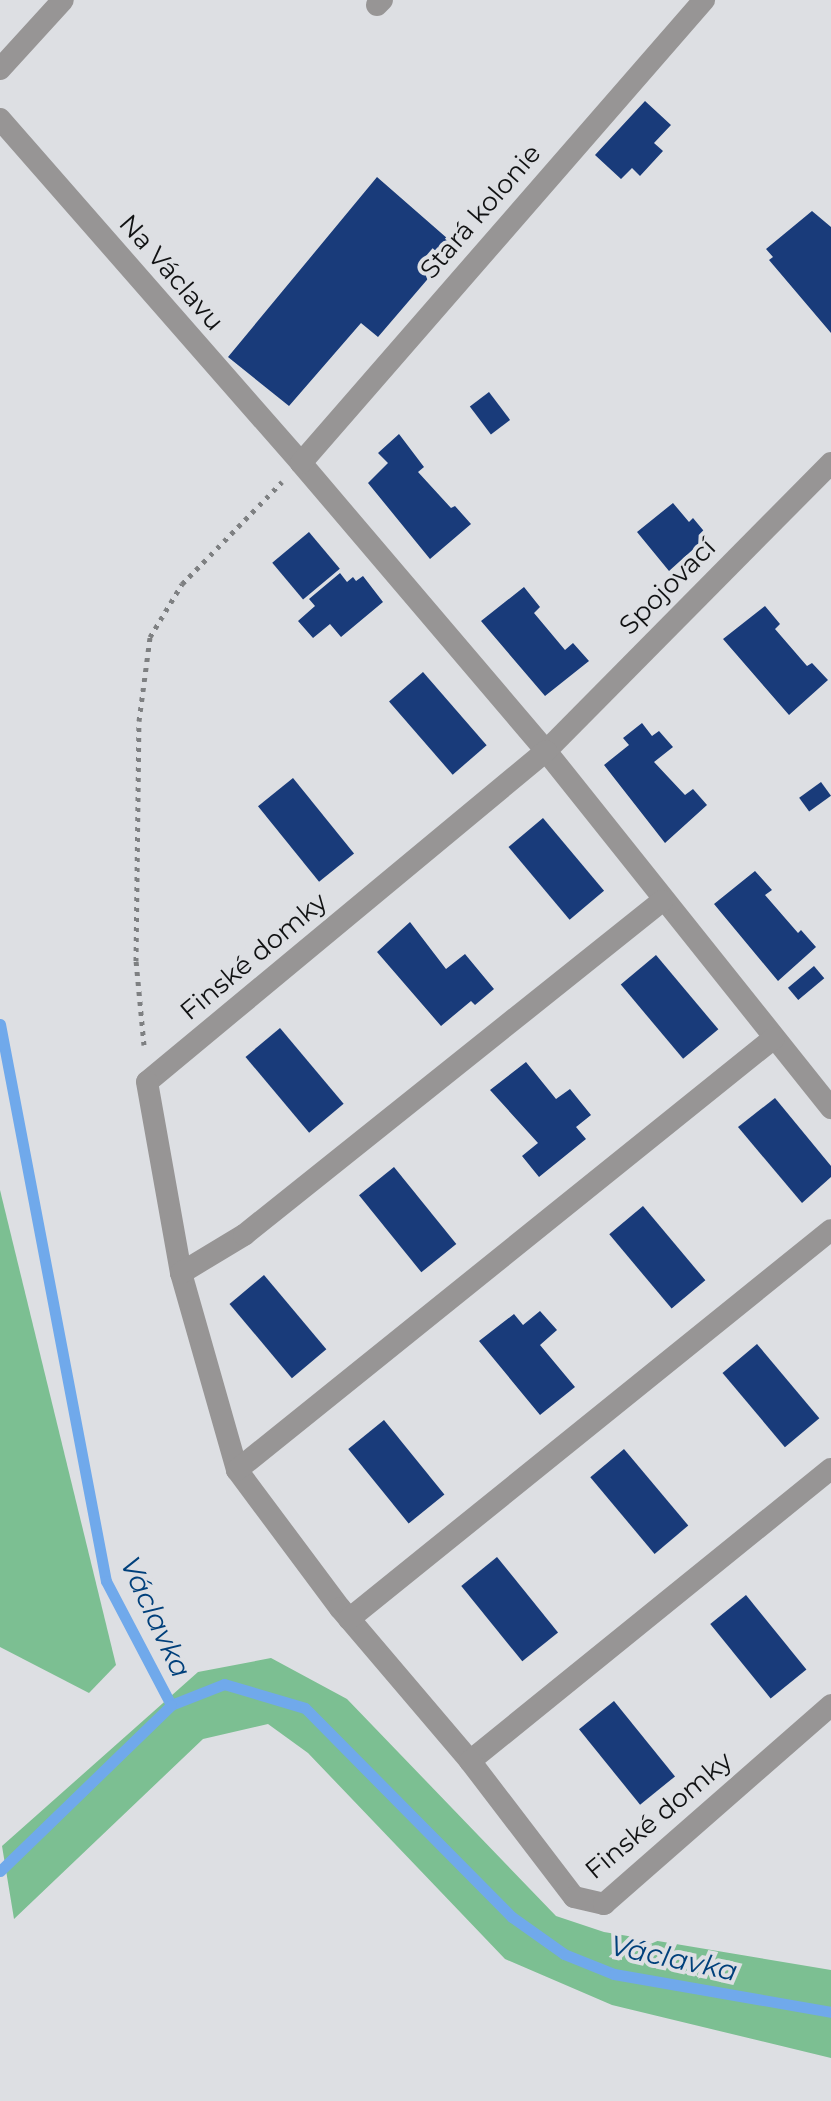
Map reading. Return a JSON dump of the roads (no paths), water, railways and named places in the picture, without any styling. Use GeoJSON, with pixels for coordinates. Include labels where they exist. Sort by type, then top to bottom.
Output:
{"type":"FeatureCollection","features":[{"type":"Feature","properties":{"kind":"street"},"geometry":{"type":"LineString","coordinates":[[0,69],[63,0]]}},
{"type":"Feature","properties":{"kind":"street","name":"Stará kolonie"},"geometry":{"type":"LineString","coordinates":[[301,463],[704,0]]}},
{"type":"Feature","properties":{"kind":"street","name":"Na Václavu"},"geometry":{"type":"LineString","coordinates":[[0,119],[301,463]]}},
{"type":"Feature","properties":{"kind":"street"},"geometry":{"type":"LineString","coordinates":[[301,463],[546,751],[662,901],[831,1108]]}},
{"type":"Feature","properties":{"kind":"street","name":"Spojovací"},"geometry":{"type":"LineString","coordinates":[[546,751],[831,463]]}},
{"type":"Feature","properties":{"kind":"street","name":"Finské domky"},"geometry":{"type":"LineString","coordinates":[[546,751],[147,1082],[181,1273],[237,1470],[349,1619],[470,1761],[574,1897],[604,1904],[831,1705]]}},
{"type":"Feature","properties":{"kind":"street"},"geometry":{"type":"LineString","coordinates":[[181,1273],[256,1226],[662,901]]}},
{"type":"Feature","properties":{"kind":"street"},"geometry":{"type":"LineString","coordinates":[[237,1470],[774,1038]]}},
{"type":"Feature","properties":{"kind":"street"},"geometry":{"type":"LineString","coordinates":[[349,1619],[831,1230]]}},
{"type":"Feature","properties":{"kind":"street"},"geometry":{"type":"LineString","coordinates":[[470,1761],[831,1469]]}},
{"type":"Feature","properties":{"kind":"waterway","name":"Václavka"},"geometry":{"type":"LineString","coordinates":[[0,1024],[106,1581],[171,1705],[224,1684],[305,1708],[512,1917],[564,1954],[614,1974],[831,2012]]}},
{"type":"Feature","properties":{"kind":"waterway"},"geometry":{"type":"LineString","coordinates":[[0,1871],[171,1705]]}}]}
